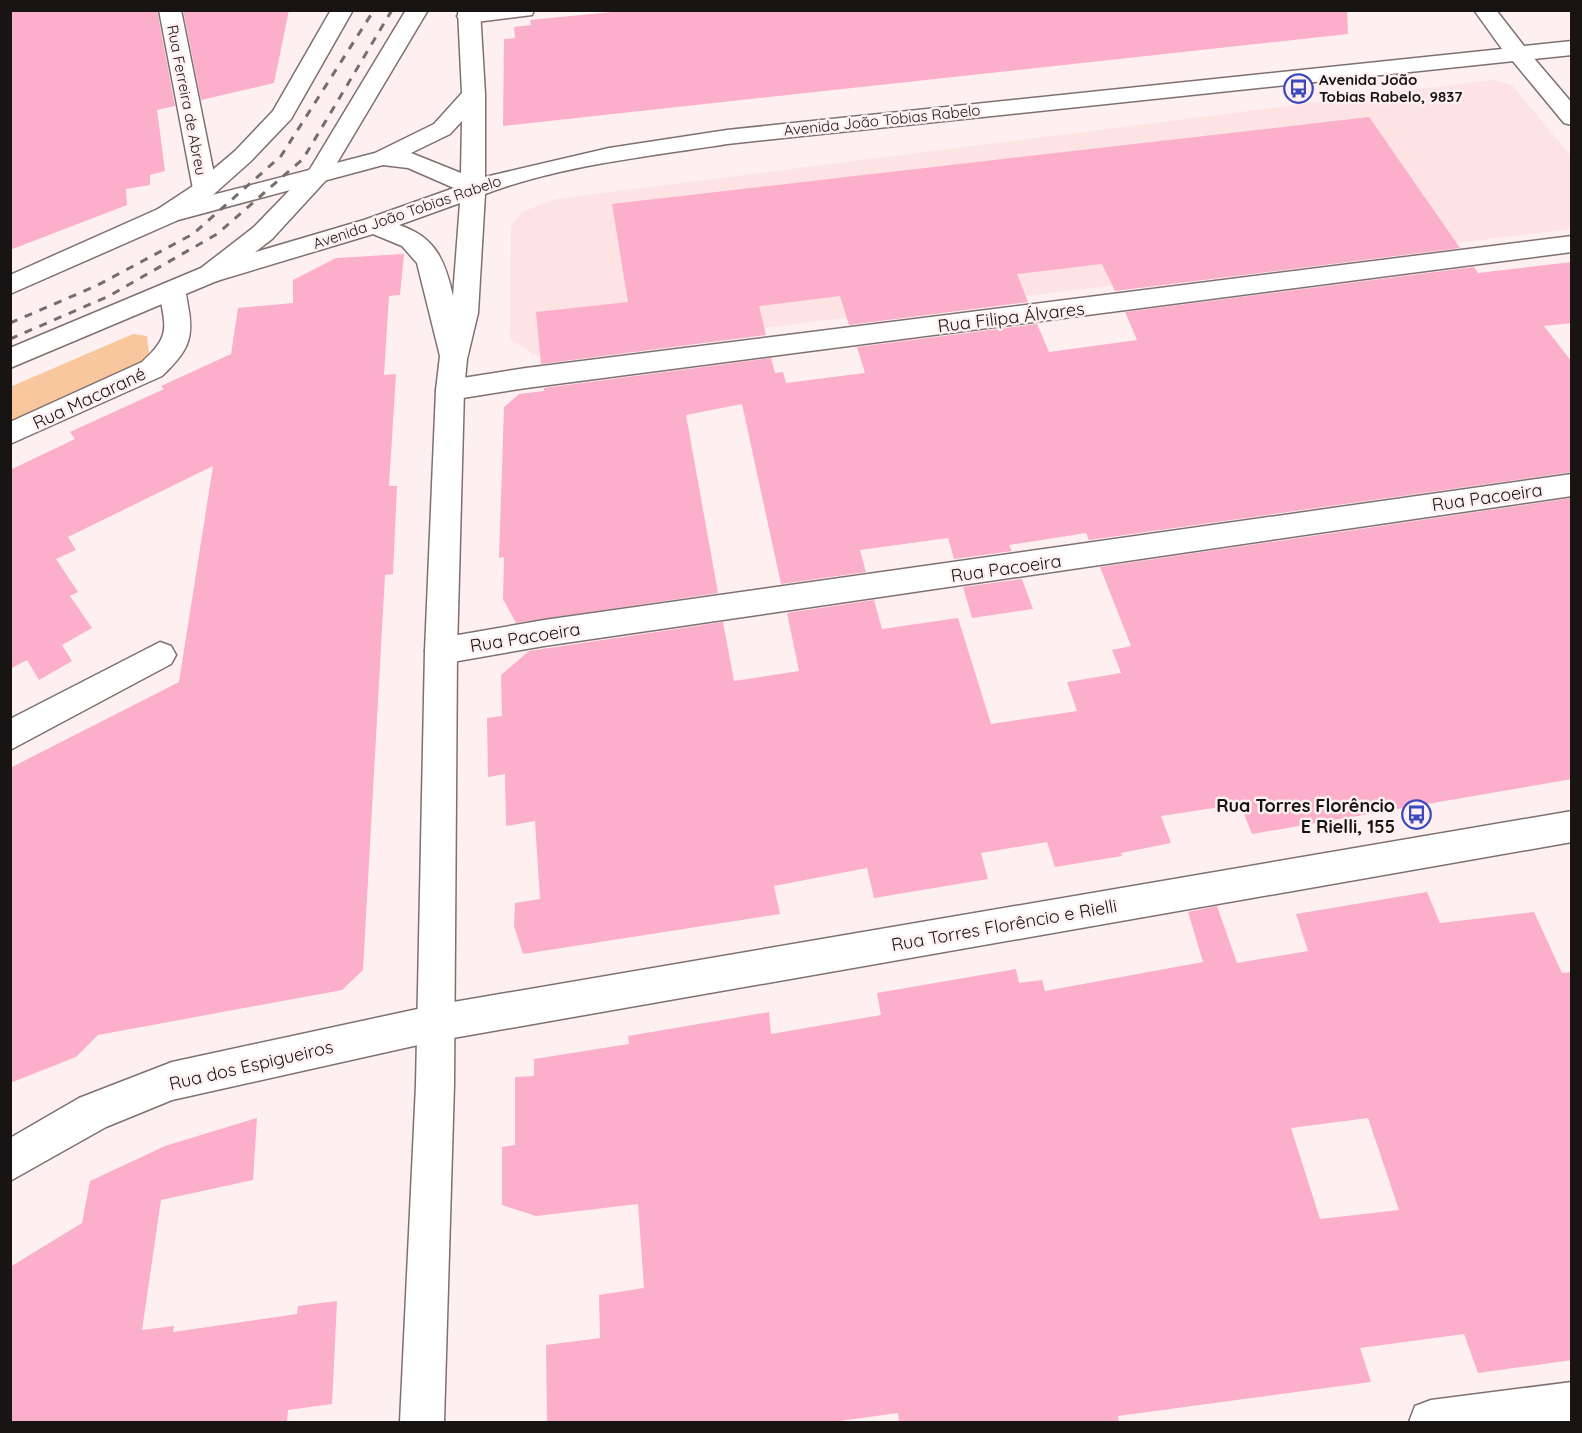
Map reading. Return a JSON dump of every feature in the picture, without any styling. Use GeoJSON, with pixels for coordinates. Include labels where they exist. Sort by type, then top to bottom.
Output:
{"type":"FeatureCollection","features":[{"type":"Feature","properties":{"kind":"street","name":"Rua Ferreira de Abreu"},"geometry":{"type":"LineString","coordinates":[[170,10],[205,189]]}},
{"type":"Feature","properties":{"kind":"street"},"geometry":{"type":"LineString","coordinates":[[166,215],[205,189],[243,156],[283,114],[342,10]]}},
{"type":"Feature","properties":{"kind":"street"},"geometry":{"type":"LineString","coordinates":[[10,359],[210,274],[263,233],[319,173],[417,10]]}},
{"type":"Feature","properties":{"kind":"street"},"geometry":{"type":"LineString","coordinates":[[422,1422],[436,1023],[441,651],[452,374],[465,313],[473,188],[474,94],[469,13],[524,10]]}},
{"type":"Feature","properties":{"kind":"street"},"geometry":{"type":"LineString","coordinates":[[1484,10],[1572,118]]}},
{"type":"Feature","properties":{"kind":"street","name":"Avenida João Tobias Rabelo"},"geometry":{"type":"LineString","coordinates":[[210,274],[373,226],[473,188],[609,155],[727,136],[1572,48]]}},
{"type":"Feature","properties":{"kind":"street"},"geometry":{"type":"LineString","coordinates":[[10,285],[166,215],[382,158],[442,129],[474,94]]}},
{"type":"Feature","properties":{"kind":"street"},"geometry":{"type":"LineString","coordinates":[[382,158],[403,159],[424,164],[473,188]]}},
{"type":"Feature","properties":{"kind":"street"},"geometry":{"type":"LineString","coordinates":[[373,226],[408,238],[426,252],[433,270],[452,374]]}},
{"type":"Feature","properties":{"kind":"street","name":"Rua Filipa Álvares"},"geometry":{"type":"LineString","coordinates":[[452,374],[526,378],[1572,244]]}},
{"type":"Feature","properties":{"kind":"street","name":"Rua Macarané"},"geometry":{"type":"LineString","coordinates":[[10,434],[152,369],[171,352],[180,336],[172,291]]}},
{"type":"Feature","properties":{"kind":"street","name":"Rua Pacoeira"},"geometry":{"type":"LineString","coordinates":[[441,651],[544,633],[1572,485]]}},
{"type":"Feature","properties":{"kind":"street"},"geometry":{"type":"LineString","coordinates":[[10,736],[160,655]]}},
{"type":"Feature","properties":{"kind":"street","name":"Rua Torres Florêncio e Rielli"},"geometry":{"type":"LineString","coordinates":[[436,1023],[1572,826]]}},
{"type":"Feature","properties":{"kind":"street","name":"Rua dos Espigueiros"},"geometry":{"type":"LineString","coordinates":[[10,1161],[93,1112],[172,1081],[436,1023]]}},
{"type":"Feature","properties":{"kind":"street"},"geometry":{"type":"LineString","coordinates":[[1431,1422],[1572,1404]]}},
{"type":"Feature","properties":{"kind":"shaded area"},"geometry":{"type":"Polygon","coordinates":[[[1492,80],[1512,85],[1571,156],[1571,229],[537,356],[510,339],[511,226],[522,212],[555,199],[1492,80]]]}},
{"type":"Feature","properties":{"kind":"shaded area"},"geometry":{"type":"Polygon","coordinates":[[[133,334],[147,336],[149,353],[142,368],[11,426],[10,387],[133,334]]]}},
{"type":"Feature","properties":{"kind":"building"},"geometry":{"type":"Polygon","coordinates":[[[10,10],[157,10],[175,106],[157,110],[165,171],[150,175],[150,185],[126,189],[127,205],[10,250],[10,10]]]}},
{"type":"Feature","properties":{"kind":"building"},"geometry":{"type":"Polygon","coordinates":[[[183,10],[289,10],[274,83],[201,100],[183,10]]]}},
{"type":"Feature","properties":{"kind":"building"},"geometry":{"type":"Polygon","coordinates":[[[632,10],[1347,10],[1348,34],[503,126],[504,39],[515,38],[514,27],[531,25],[530,20],[632,10]]]}},
{"type":"Feature","properties":{"kind":"building"},"geometry":{"type":"Polygon","coordinates":[[[1369,117],[1460,248],[1115,291],[1102,264],[1017,274],[1028,302],[849,325],[840,296],[759,306],[766,335],[541,364],[536,312],[628,302],[612,204],[1369,117]]]}},
{"type":"Feature","properties":{"kind":"building"},"geometry":{"type":"Polygon","coordinates":[[[404,254],[400,295],[389,296],[384,375],[396,374],[389,486],[397,486],[393,574],[385,575],[363,970],[342,990],[98,1035],[76,1057],[10,1083],[10,768],[179,682],[213,466],[68,537],[76,550],[56,559],[78,592],[70,596],[92,628],[62,645],[72,661],[39,680],[27,660],[10,669],[10,470],[75,439],[70,432],[164,389],[161,386],[231,354],[238,308],[293,303],[293,280],[336,258],[404,254]]]}},
{"type":"Feature","properties":{"kind":"building"},"geometry":{"type":"Polygon","coordinates":[[[1572,262],[1572,323],[1544,326],[1572,362],[1572,472],[1089,540],[1086,533],[1009,545],[1012,551],[954,559],[948,538],[860,550],[866,572],[781,584],[742,404],[686,415],[718,593],[516,623],[503,599],[504,557],[499,558],[504,407],[519,394],[544,391],[544,388],[771,358],[775,373],[783,372],[786,383],[865,373],[857,347],[1037,324],[1049,352],[1137,340],[1125,312],[1474,267],[1478,273],[1572,262]]]}},
{"type":"Feature","properties":{"kind":"building"},"geometry":{"type":"Polygon","coordinates":[[[1572,498],[1572,779],[1252,834],[1240,804],[1161,816],[1171,843],[1121,853],[1122,856],[1055,867],[1047,842],[981,853],[988,879],[874,898],[867,868],[774,886],[780,914],[523,954],[514,926],[515,903],[540,899],[535,821],[506,826],[505,774],[488,777],[487,718],[502,716],[501,675],[529,651],[723,622],[734,681],[799,671],[787,613],[874,600],[882,629],[958,618],[991,724],[1077,711],[1067,682],[1121,673],[1112,650],[1131,646],[1100,567],[1572,498]]]}},
{"type":"Feature","properties":{"kind":"building"},"geometry":{"type":"Polygon","coordinates":[[[1022,579],[1033,609],[972,618],[963,587],[1022,579]]]}},
{"type":"Feature","properties":{"kind":"building"},"geometry":{"type":"Polygon","coordinates":[[[1427,892],[1440,923],[1534,912],[1562,973],[1572,972],[1572,1360],[1478,1373],[1464,1334],[1360,1348],[1371,1382],[1118,1416],[1119,1422],[899,1422],[898,1413],[832,1422],[547,1422],[546,1345],[600,1338],[599,1295],[644,1288],[638,1204],[536,1216],[502,1205],[502,1147],[515,1145],[515,1077],[534,1076],[534,1059],[629,1044],[628,1036],[769,1012],[771,1034],[881,1015],[877,993],[1016,969],[1019,983],[1042,980],[1045,991],[1203,962],[1188,912],[1217,906],[1237,963],[1308,951],[1296,914],[1427,892]],[[1368,1118],[1291,1128],[1320,1219],[1399,1210],[1368,1118]]]}},
{"type":"Feature","properties":{"kind":"building"},"geometry":{"type":"Polygon","coordinates":[[[257,1118],[253,1180],[161,1200],[142,1330],[174,1326],[173,1332],[297,1314],[298,1306],[337,1301],[332,1404],[288,1410],[287,1422],[10,1422],[10,1267],[82,1223],[90,1181],[165,1146],[257,1118]]]}},
{"type":"Feature","properties":{"kind":"railway"},"geometry":{"type":"LineString","coordinates":[[10,323],[96,286],[193,234],[281,156],[374,10]]}},
{"type":"Feature","properties":{"kind":"railway"},"geometry":{"type":"LineString","coordinates":[[10,339],[109,296],[217,234],[303,159],[392,10]]}},
{"type":"Feature","properties":{"kind":"place","name":"Avenida João Tobias Rabelo, 9837"},"geometry":{"type":"Point","coordinates":[1298,88]}},
{"type":"Feature","properties":{"kind":"place","name":"Rua Torres Florêncio E Rielli, 155"},"geometry":{"type":"Point","coordinates":[1416,815]}}]}
